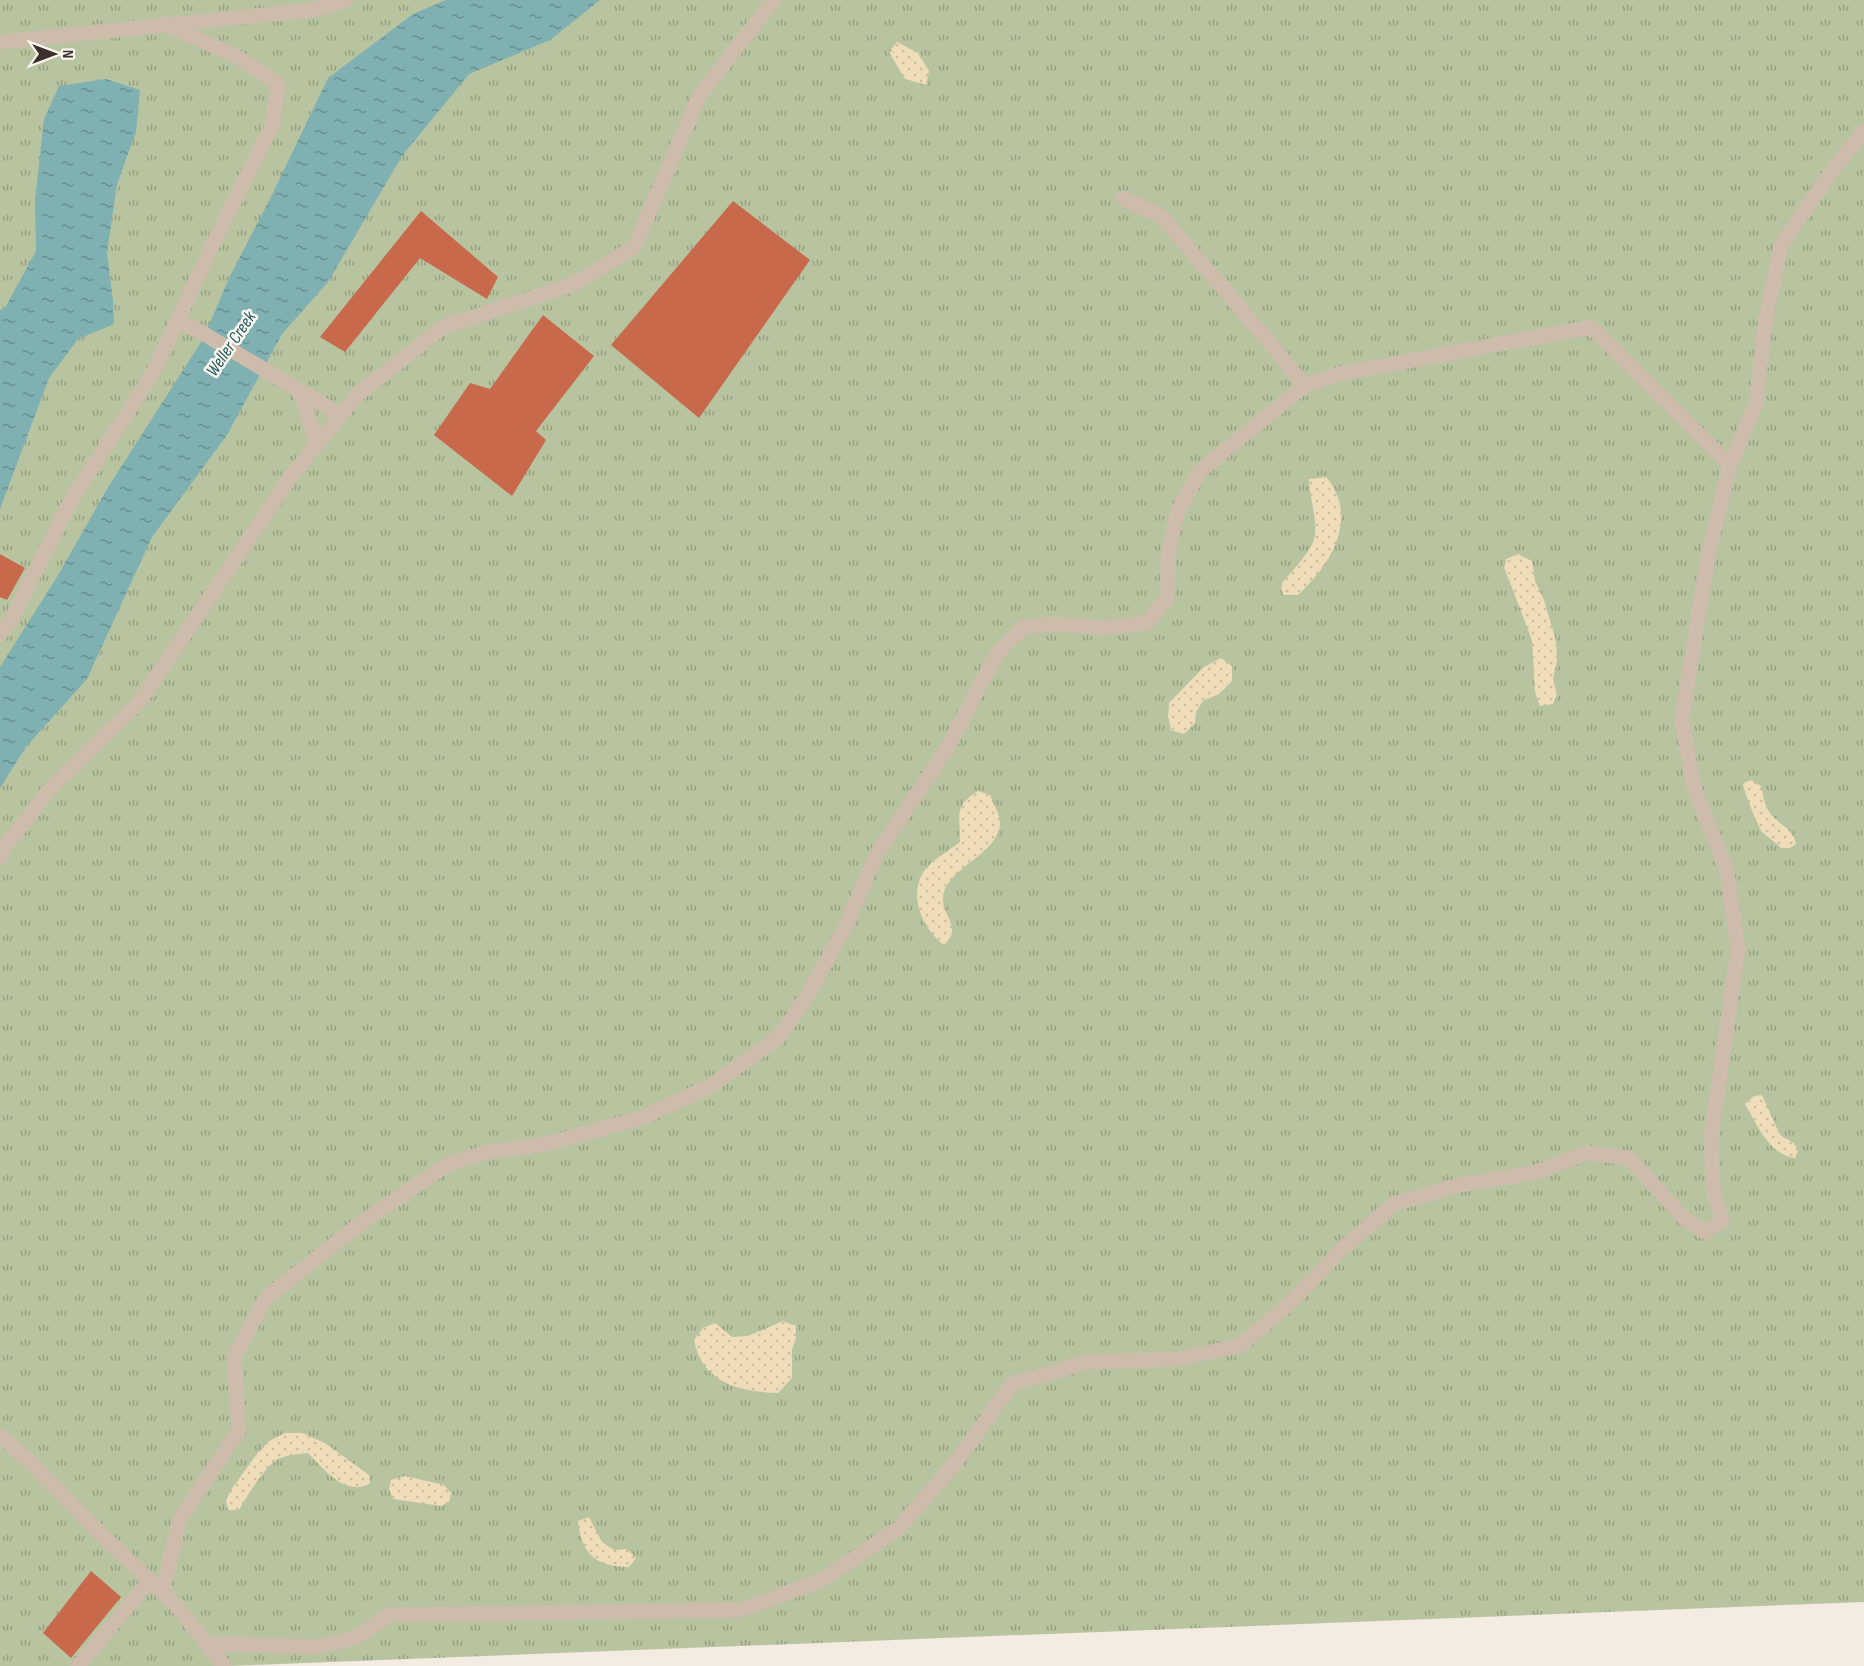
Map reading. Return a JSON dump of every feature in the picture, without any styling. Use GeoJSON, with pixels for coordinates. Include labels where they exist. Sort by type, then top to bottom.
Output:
{"type":"FeatureCollection","features":[{"type":"Feature","properties":{"kind":"lane"},"geometry":{"type":"LineString","coordinates":[[0,42],[314,10],[346,0]]}},
{"type":"Feature","properties":{"kind":"lane"},"geometry":{"type":"LineString","coordinates":[[0,857],[2,850],[50,789],[140,700],[291,476],[357,395],[443,327],[574,284],[634,247],[699,96],[774,0]]}},
{"type":"Feature","properties":{"kind":"lane"},"geometry":{"type":"LineString","coordinates":[[0,634],[11,620],[70,502],[154,371],[273,124],[278,83],[232,54],[164,24]]}},
{"type":"Feature","properties":{"kind":"lane"},"geometry":{"type":"LineString","coordinates":[[206,1643],[317,1647],[355,1638],[389,1615],[741,1610],[822,1580],[899,1528],[956,1462],[1012,1384],[1087,1362],[1178,1359],[1239,1346],[1289,1304],[1344,1247],[1394,1204],[1459,1185],[1534,1173],[1586,1153],[1629,1158],[1684,1218],[1705,1232],[1722,1221],[1713,1189],[1711,1137],[1738,949],[1727,871],[1693,785],[1682,719],[1708,555],[1730,465],[1756,404],[1765,322],[1781,245],[1832,171],[1864,131]]}},
{"type":"Feature","properties":{"kind":"lane"},"geometry":{"type":"LineString","coordinates":[[1123,198],[1162,217],[1304,386]]}},
{"type":"Feature","properties":{"kind":"lane"},"geometry":{"type":"LineString","coordinates":[[177,320],[341,415]]}},
{"type":"Feature","properties":{"kind":"lane"},"geometry":{"type":"LineString","coordinates":[[162,1592],[180,1520],[239,1430],[234,1357],[266,1298],[360,1223],[445,1166],[483,1153],[551,1143],[644,1117],[712,1085],[778,1038],[808,995],[848,921],[876,855],[948,747],[996,655],[1024,627],[1054,624],[1103,628],[1147,623],[1167,597],[1168,556],[1177,513],[1200,471],[1304,386],[1339,375],[1591,327],[1730,465]]}},
{"type":"Feature","properties":{"kind":"lane"},"geometry":{"type":"LineString","coordinates":[[300,392],[317,445]]}},
{"type":"Feature","properties":{"kind":"lane"},"geometry":{"type":"LineString","coordinates":[[0,1436],[30,1462],[176,1605],[224,1666]]}},
{"type":"Feature","properties":{"kind":"lane"},"geometry":{"type":"LineString","coordinates":[[78,1666],[150,1580]]}},
{"type":"Feature","properties":{"kind":"green space"},"geometry":{"type":"Polygon","coordinates":[[[0,0],[1864,0],[1864,1602],[229,1666],[0,1666],[0,0]]]}},
{"type":"Feature","properties":{"kind":"sand"},"geometry":{"type":"Polygon","coordinates":[[[897,42],[918,53],[929,71],[926,85],[905,79],[889,52],[897,42]]]}},
{"type":"Feature","properties":{"kind":"sand"},"geometry":{"type":"Polygon","coordinates":[[[1326,477],[1336,492],[1341,508],[1341,524],[1337,540],[1321,570],[1310,583],[1298,595],[1283,595],[1281,585],[1306,554],[1315,535],[1309,479],[1326,477]]]}},
{"type":"Feature","properties":{"kind":"sand"},"geometry":{"type":"Polygon","coordinates":[[[1518,554],[1532,561],[1535,581],[1544,600],[1556,641],[1557,661],[1553,679],[1557,695],[1553,704],[1540,706],[1535,692],[1532,640],[1504,567],[1506,559],[1518,554]]]}},
{"type":"Feature","properties":{"kind":"sand"},"geometry":{"type":"Polygon","coordinates":[[[1221,658],[1232,666],[1232,681],[1219,694],[1203,701],[1196,712],[1195,723],[1184,734],[1171,730],[1168,716],[1169,703],[1204,667],[1221,658]]]}},
{"type":"Feature","properties":{"kind":"sand"},"geometry":{"type":"Polygon","coordinates":[[[1751,780],[1761,786],[1771,815],[1788,829],[1794,838],[1796,844],[1790,848],[1781,848],[1762,832],[1743,783],[1751,780]]]}},
{"type":"Feature","properties":{"kind":"sand"},"geometry":{"type":"Polygon","coordinates":[[[978,791],[990,795],[1000,821],[999,831],[987,848],[960,871],[946,887],[943,904],[952,931],[944,945],[935,937],[922,918],[917,895],[918,884],[930,864],[960,842],[961,807],[978,791]]]}},
{"type":"Feature","properties":{"kind":"sand"},"geometry":{"type":"Polygon","coordinates":[[[1762,1095],[1780,1135],[1794,1143],[1798,1151],[1795,1158],[1786,1156],[1771,1145],[1745,1104],[1754,1096],[1762,1095]]]}},
{"type":"Feature","properties":{"kind":"sand"},"geometry":{"type":"Polygon","coordinates":[[[783,1321],[796,1326],[796,1338],[792,1350],[792,1378],[778,1393],[750,1390],[725,1382],[705,1366],[698,1355],[694,1340],[703,1328],[715,1323],[732,1337],[748,1336],[783,1321]]]}},
{"type":"Feature","properties":{"kind":"sand"},"geometry":{"type":"Polygon","coordinates":[[[285,1433],[302,1433],[325,1443],[369,1475],[370,1484],[352,1487],[343,1484],[308,1453],[290,1455],[280,1458],[269,1467],[257,1481],[239,1510],[228,1510],[226,1501],[231,1490],[256,1455],[269,1441],[285,1433]]]}},
{"type":"Feature","properties":{"kind":"sand"},"geometry":{"type":"Polygon","coordinates":[[[405,1476],[444,1485],[451,1493],[449,1502],[441,1506],[393,1499],[389,1489],[391,1480],[405,1476]]]}},
{"type":"Feature","properties":{"kind":"sand"},"geometry":{"type":"Polygon","coordinates":[[[589,1517],[602,1542],[614,1550],[627,1549],[636,1558],[629,1567],[599,1561],[587,1550],[578,1521],[589,1517]]]}},
{"type":"Feature","properties":{"kind":"water","name":"Weller Creek"},"geometry":{"type":"Polygon","coordinates":[[[446,0],[600,0],[550,40],[469,74],[402,156],[328,282],[282,334],[227,435],[152,537],[87,679],[26,747],[0,788],[0,667],[57,577],[107,489],[203,339],[229,278],[328,78],[413,14],[446,0]]]}},
{"type":"Feature","properties":{"kind":"water"},"geometry":{"type":"Polygon","coordinates":[[[106,79],[140,90],[136,132],[117,184],[107,253],[114,324],[78,339],[49,378],[0,509],[0,310],[5,308],[36,251],[35,200],[44,119],[59,86],[106,79]]]}},
{"type":"Feature","properties":{"kind":"building"},"geometry":{"type":"Polygon","coordinates":[[[733,201],[810,260],[699,418],[611,345],[733,201]]]}},
{"type":"Feature","properties":{"kind":"building"},"geometry":{"type":"Polygon","coordinates":[[[421,211],[498,277],[487,299],[420,258],[345,352],[320,337],[421,211]]]}},
{"type":"Feature","properties":{"kind":"building"},"geometry":{"type":"Polygon","coordinates":[[[543,315],[594,356],[536,431],[546,440],[512,496],[434,435],[470,383],[490,389],[543,315]]]}},
{"type":"Feature","properties":{"kind":"building"},"geometry":{"type":"Polygon","coordinates":[[[0,554],[25,568],[7,600],[0,597],[0,554]]]}},
{"type":"Feature","properties":{"kind":"building"},"geometry":{"type":"Polygon","coordinates":[[[91,1571],[121,1597],[71,1658],[43,1633],[91,1571]]]}}]}
